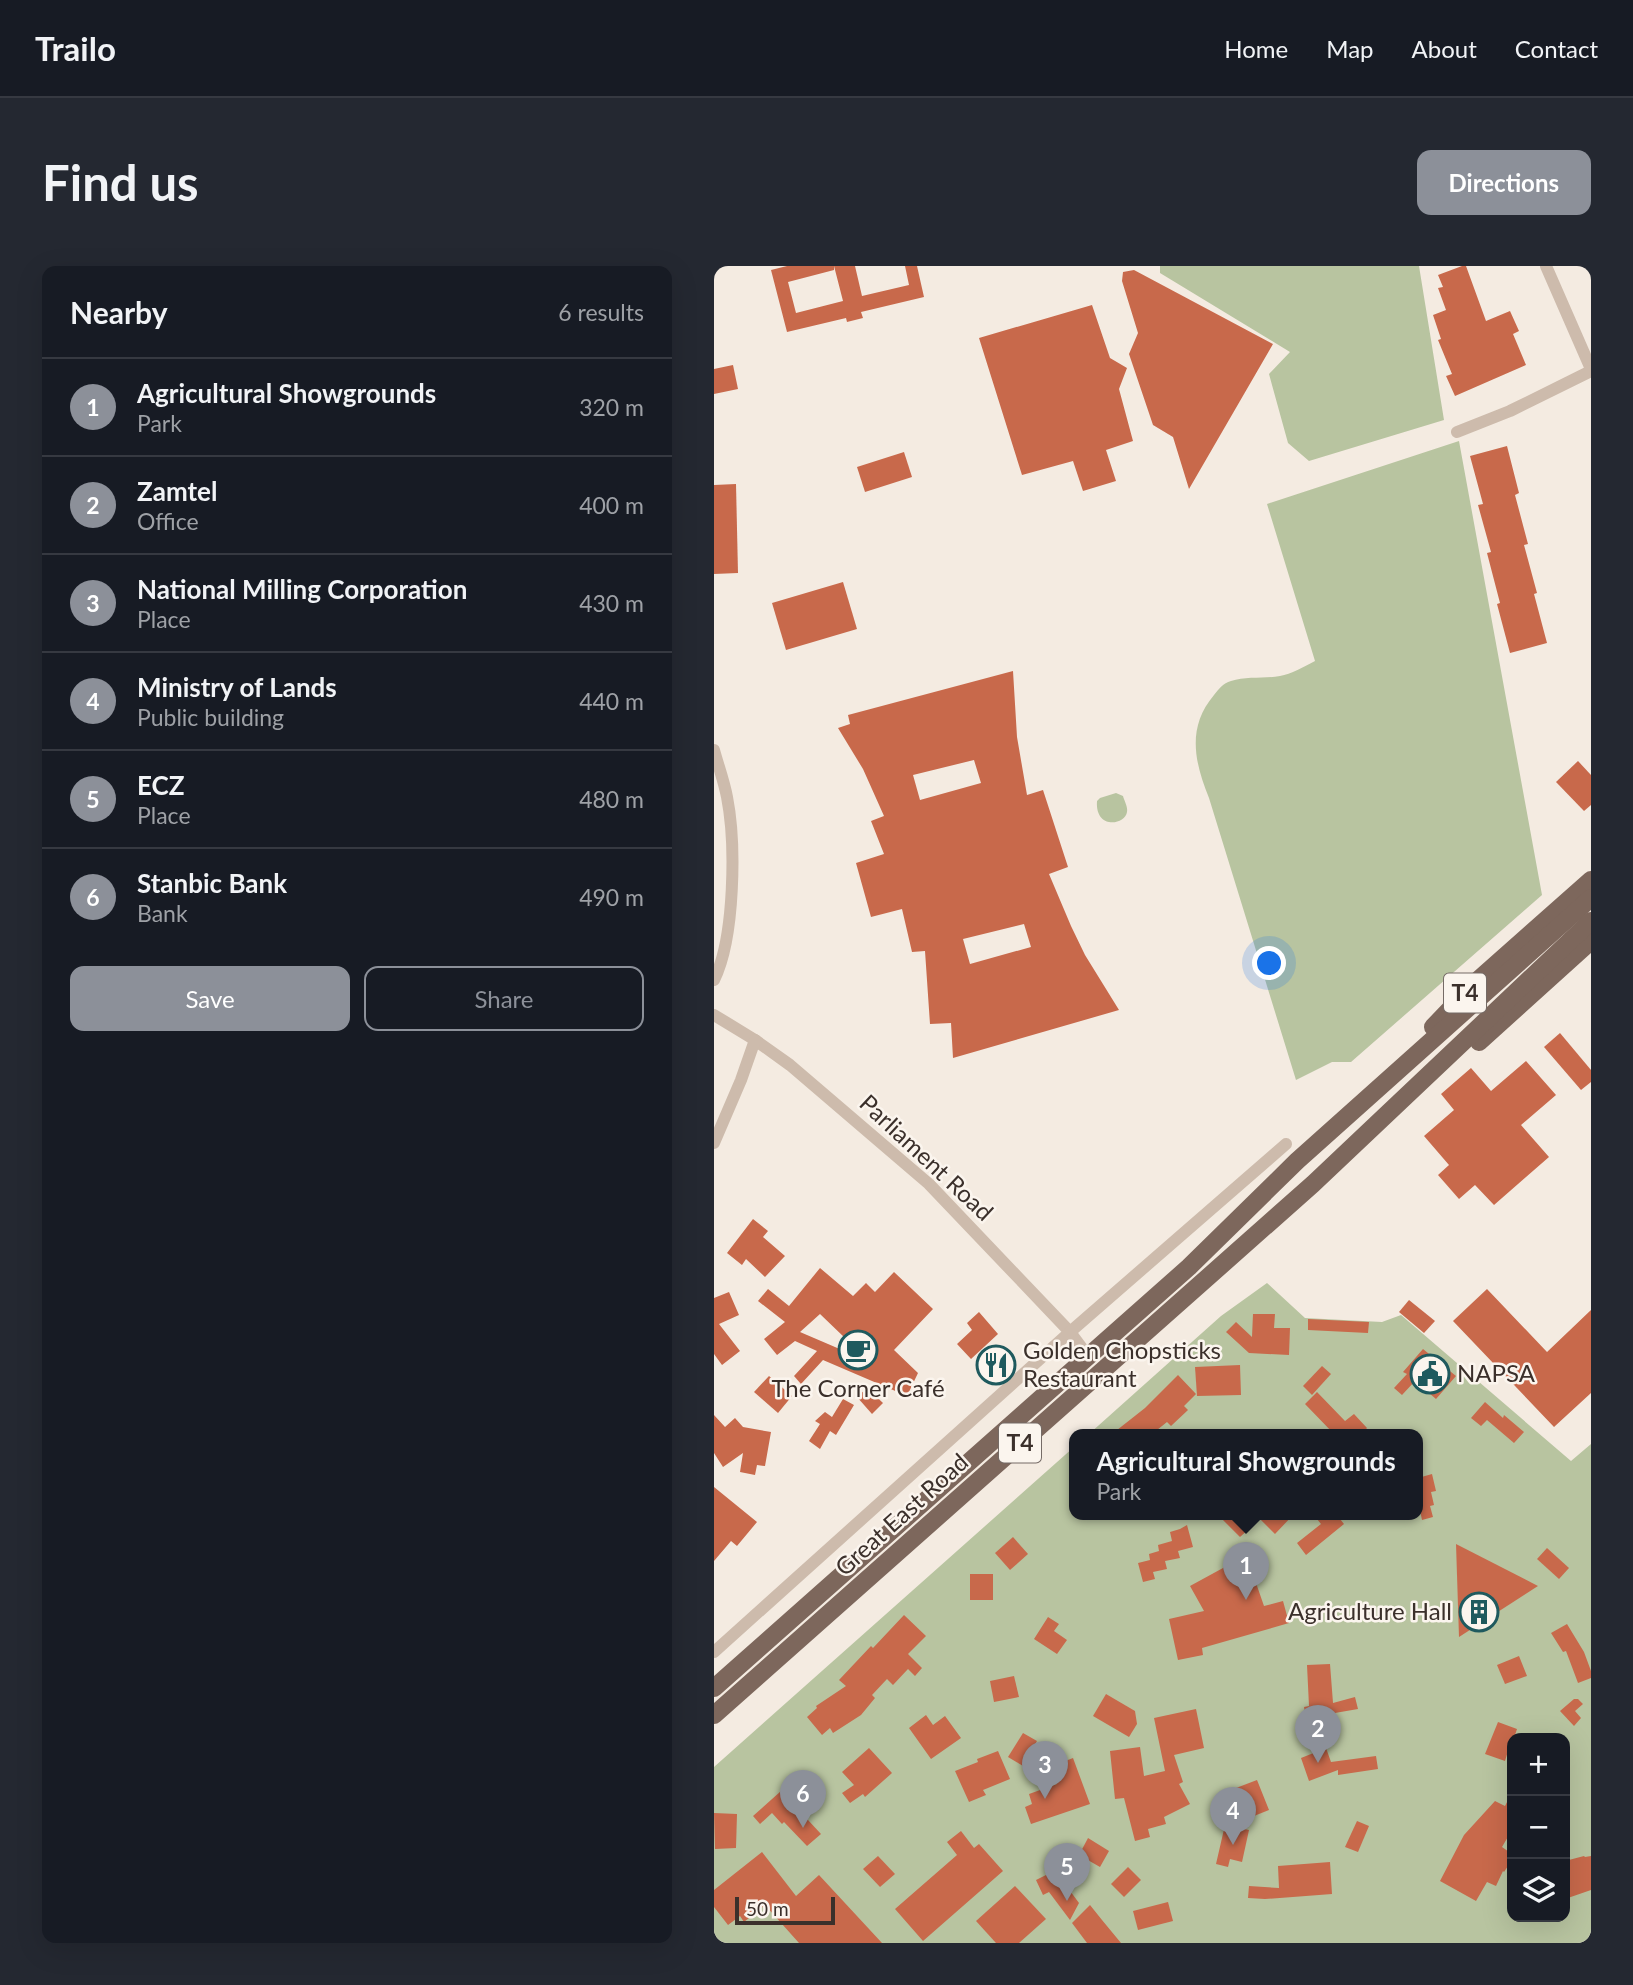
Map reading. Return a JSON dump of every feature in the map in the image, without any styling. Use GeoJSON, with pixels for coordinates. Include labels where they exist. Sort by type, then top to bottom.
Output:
{"type":"FeatureCollection","features":[{"type":"Feature","properties":{"kind":"main road","name":"Great East Road"},"geometry":{"type":"LineString","coordinates":[[1349,1116],[1363,1096],[1477,981],[1591,880]]}},
{"type":"Feature","properties":{"kind":"main road","name":"Great East Road"},"geometry":{"type":"LineString","coordinates":[[714,1688],[1189,1267],[1297,1161],[1591,898]]}},
{"type":"Feature","properties":{"kind":"main road","name":"Great East Road"},"geometry":{"type":"LineString","coordinates":[[714,1715],[1297,1198],[1591,921]]}},
{"type":"Feature","properties":{"kind":"main road","name":"Great East Road"},"geometry":{"type":"LineString","coordinates":[[1403,1099],[1422,1091],[1591,942]]}},
{"type":"Feature","properties":{"kind":"street"},"geometry":{"type":"LineString","coordinates":[[1457,432],[1510,411],[1591,370],[1546,266]]}},
{"type":"Feature","properties":{"kind":"street"},"geometry":{"type":"LineString","coordinates":[[714,750],[727,798],[732,852],[730,911],[720,968],[714,980]]}},
{"type":"Feature","properties":{"kind":"street","name":"Parliament Road"},"geometry":{"type":"LineString","coordinates":[[714,1015],[790,1065],[929,1184],[1070,1332],[1088,1356]]}},
{"type":"Feature","properties":{"kind":"street"},"geometry":{"type":"LineString","coordinates":[[714,1143],[755,1040]]}},
{"type":"Feature","properties":{"kind":"street"},"geometry":{"type":"LineString","coordinates":[[714,1652],[1070,1332],[1286,1144]]}},
{"type":"Feature","properties":{"kind":"green space"},"geometry":{"type":"Polygon","coordinates":[[[1160,266],[1419,266],[1444,420],[1309,461],[1288,443],[1269,374],[1290,352],[1160,273],[1160,266]]]}},
{"type":"Feature","properties":{"kind":"green space"},"geometry":{"type":"Polygon","coordinates":[[[1459,441],[1542,895],[1351,1062],[1332,1062],[1296,1080],[1200,771],[1196,745],[1200,719],[1205,707],[1226,683],[1284,675],[1315,661],[1267,504],[1459,441]]]}},
{"type":"Feature","properties":{"kind":"green space"},"geometry":{"type":"Polygon","coordinates":[[[1116,793],[1123,796],[1127,812],[1121,820],[1105,821],[1098,810],[1097,801],[1116,793]]]}},
{"type":"Feature","properties":{"kind":"green space"},"geometry":{"type":"Polygon","coordinates":[[[1267,1283],[1305,1318],[1382,1322],[1401,1315],[1571,1461],[1591,1444],[1591,1943],[714,1943],[714,1767],[1069,1451],[1069,1520],[1423,1520],[1423,1429],[1095,1429],[1221,1316],[1267,1283]]]}},
{"type":"Feature","properties":{"kind":"building"},"geometry":{"type":"Polygon","coordinates":[[[787,266],[834,266],[855,266],[862,296],[909,285],[905,266],[917,266],[924,297],[861,312],[863,318],[847,322],[846,318],[787,332],[771,270],[787,266]],[[834,266],[834,270],[788,282],[796,313],[843,301],[834,266]]]}},
{"type":"Feature","properties":{"kind":"building"},"geometry":{"type":"Polygon","coordinates":[[[1466,266],[1486,321],[1510,311],[1519,331],[1513,334],[1526,365],[1455,396],[1446,376],[1452,374],[1438,340],[1441,339],[1433,315],[1446,310],[1438,288],[1443,287],[1438,275],[1466,266]]]}},
{"type":"Feature","properties":{"kind":"building"},"geometry":{"type":"Polygon","coordinates":[[[1134,270],[1273,344],[1189,489],[1173,437],[1153,425],[1129,354],[1138,333],[1122,281],[1123,272],[1134,270]]]}},
{"type":"Feature","properties":{"kind":"building"},"geometry":{"type":"Polygon","coordinates":[[[1092,305],[1110,358],[1127,368],[1119,389],[1133,441],[1106,450],[1116,481],[1083,491],[1073,461],[1022,475],[979,338],[1092,305]]]}},
{"type":"Feature","properties":{"kind":"building"},"geometry":{"type":"Polygon","coordinates":[[[733,365],[738,389],[714,394],[714,369],[733,365]]]}},
{"type":"Feature","properties":{"kind":"building"},"geometry":{"type":"Polygon","coordinates":[[[1507,446],[1519,493],[1515,495],[1528,544],[1524,545],[1547,643],[1510,653],[1487,553],[1491,552],[1478,505],[1483,504],[1470,456],[1507,446]]]}},
{"type":"Feature","properties":{"kind":"building"},"geometry":{"type":"Polygon","coordinates":[[[904,452],[912,477],[865,492],[857,467],[904,452]]]}},
{"type":"Feature","properties":{"kind":"building"},"geometry":{"type":"Polygon","coordinates":[[[736,484],[738,573],[714,574],[714,485],[736,484]]]}},
{"type":"Feature","properties":{"kind":"building"},"geometry":{"type":"Polygon","coordinates":[[[843,582],[857,629],[786,650],[772,603],[843,582]]]}},
{"type":"Feature","properties":{"kind":"building"},"geometry":{"type":"Polygon","coordinates":[[[1013,671],[1017,737],[1027,795],[1043,790],[1068,867],[1049,874],[1085,955],[1119,1010],[953,1058],[951,1023],[930,1024],[925,951],[912,952],[902,909],[871,917],[856,863],[884,854],[871,821],[884,816],[863,769],[838,728],[850,724],[848,715],[1013,671]],[[974,760],[913,775],[920,800],[981,783],[974,760]],[[1024,924],[963,939],[970,964],[1031,947],[1024,924]]]}},
{"type":"Feature","properties":{"kind":"building"},"geometry":{"type":"Polygon","coordinates":[[[1578,761],[1591,775],[1591,805],[1584,811],[1556,782],[1578,761]]]}},
{"type":"Feature","properties":{"kind":"building"},"geometry":{"type":"Polygon","coordinates":[[[1560,1033],[1591,1070],[1591,1082],[1581,1090],[1544,1047],[1560,1033]]]}},
{"type":"Feature","properties":{"kind":"building"},"geometry":{"type":"Polygon","coordinates":[[[1526,1061],[1556,1095],[1521,1125],[1549,1157],[1494,1205],[1475,1185],[1459,1199],[1438,1175],[1449,1165],[1424,1136],[1454,1110],[1441,1094],[1471,1068],[1491,1091],[1526,1061]]]}},
{"type":"Feature","properties":{"kind":"building"},"geometry":{"type":"Polygon","coordinates":[[[753,1219],[768,1231],[763,1237],[785,1256],[765,1277],[746,1259],[742,1265],[727,1253],[753,1219]]]}},
{"type":"Feature","properties":{"kind":"building"},"geometry":{"type":"Polygon","coordinates":[[[820,1268],[853,1296],[866,1283],[875,1292],[894,1272],[933,1309],[894,1350],[918,1373],[907,1396],[823,1360],[801,1384],[794,1376],[817,1351],[795,1341],[777,1355],[764,1339],[785,1322],[758,1301],[768,1289],[789,1306],[820,1268]],[[820,1314],[800,1332],[870,1362],[820,1314]]]}},
{"type":"Feature","properties":{"kind":"building"},"geometry":{"type":"Polygon","coordinates":[[[1487,1289],[1547,1352],[1591,1310],[1591,1393],[1554,1427],[1453,1321],[1487,1289]]]}},
{"type":"Feature","properties":{"kind":"building"},"geometry":{"type":"Polygon","coordinates":[[[729,1292],[739,1315],[719,1324],[740,1351],[722,1365],[714,1354],[714,1298],[729,1292]]]}},
{"type":"Feature","properties":{"kind":"building"},"geometry":{"type":"Polygon","coordinates":[[[1409,1300],[1435,1321],[1424,1333],[1399,1312],[1409,1300]]]}},
{"type":"Feature","properties":{"kind":"building"},"geometry":{"type":"Polygon","coordinates":[[[979,1312],[998,1334],[971,1359],[957,1344],[972,1330],[967,1323],[979,1312]]]}},
{"type":"Feature","properties":{"kind":"building"},"geometry":{"type":"Polygon","coordinates":[[[1253,1314],[1275,1314],[1274,1328],[1290,1328],[1289,1355],[1249,1353],[1226,1332],[1236,1322],[1252,1337],[1253,1314]]]}},
{"type":"Feature","properties":{"kind":"building"},"geometry":{"type":"Polygon","coordinates":[[[1308,1319],[1369,1322],[1368,1333],[1308,1330],[1308,1319]]]}},
{"type":"Feature","properties":{"kind":"building","name":"NAPSA"},"geometry":{"type":"Polygon","coordinates":[[[1423,1349],[1456,1376],[1436,1399],[1415,1381],[1402,1395],[1394,1388],[1407,1374],[1403,1372],[1423,1349]]]}},
{"type":"Feature","properties":{"kind":"building"},"geometry":{"type":"Polygon","coordinates":[[[1240,1365],[1241,1395],[1197,1396],[1195,1367],[1240,1365]]]}},
{"type":"Feature","properties":{"kind":"building"},"geometry":{"type":"Polygon","coordinates":[[[1322,1366],[1331,1374],[1312,1395],[1303,1386],[1322,1366]]]}},
{"type":"Feature","properties":{"kind":"building"},"geometry":{"type":"Polygon","coordinates":[[[1178,1375],[1196,1394],[1184,1406],[1188,1410],[1171,1426],[1167,1422],[1158,1429],[1118,1429],[1145,1408],[1178,1375]]]}},
{"type":"Feature","properties":{"kind":"building"},"geometry":{"type":"Polygon","coordinates":[[[769,1376],[792,1396],[778,1413],[754,1392],[769,1376]]]}},
{"type":"Feature","properties":{"kind":"building"},"geometry":{"type":"Polygon","coordinates":[[[867,1388],[883,1403],[872,1414],[857,1397],[867,1388]]]}},
{"type":"Feature","properties":{"kind":"building"},"geometry":{"type":"Polygon","coordinates":[[[1317,1392],[1345,1421],[1354,1414],[1367,1428],[1329,1429],[1305,1404],[1317,1392]]]}},
{"type":"Feature","properties":{"kind":"building"},"geometry":{"type":"Polygon","coordinates":[[[843,1399],[854,1405],[836,1435],[830,1431],[820,1449],[809,1441],[820,1424],[815,1421],[825,1412],[832,1417],[843,1399]]]}},
{"type":"Feature","properties":{"kind":"building"},"geometry":{"type":"Polygon","coordinates":[[[1485,1402],[1524,1432],[1514,1443],[1487,1420],[1481,1426],[1471,1418],[1485,1402]]]}},
{"type":"Feature","properties":{"kind":"building"},"geometry":{"type":"Polygon","coordinates":[[[714,1415],[725,1427],[735,1418],[743,1427],[771,1432],[765,1466],[757,1465],[755,1475],[740,1472],[743,1453],[723,1467],[714,1453],[714,1415]]]}},
{"type":"Feature","properties":{"kind":"building"},"geometry":{"type":"Polygon","coordinates":[[[1432,1474],[1436,1491],[1431,1492],[1434,1505],[1430,1506],[1433,1517],[1423,1520],[1423,1477],[1432,1474]]]}},
{"type":"Feature","properties":{"kind":"building"},"geometry":{"type":"Polygon","coordinates":[[[714,1487],[757,1522],[737,1546],[731,1541],[714,1561],[714,1487]]]}},
{"type":"Feature","properties":{"kind":"building"},"geometry":{"type":"Polygon","coordinates":[[[1223,1520],[1259,1520],[1240,1537],[1223,1520]]]}},
{"type":"Feature","properties":{"kind":"building"},"geometry":{"type":"Polygon","coordinates":[[[1261,1520],[1288,1520],[1275,1534],[1261,1520]]]}},
{"type":"Feature","properties":{"kind":"building"},"geometry":{"type":"Polygon","coordinates":[[[1318,1520],[1341,1520],[1344,1524],[1306,1555],[1297,1543],[1321,1524],[1318,1520]]]}},
{"type":"Feature","properties":{"kind":"building"},"geometry":{"type":"Polygon","coordinates":[[[1187,1525],[1193,1547],[1178,1551],[1180,1558],[1165,1561],[1167,1569],[1153,1572],[1155,1579],[1143,1582],[1138,1563],[1150,1560],[1149,1554],[1159,1551],[1158,1545],[1172,1541],[1170,1532],[1187,1525]]]}},
{"type":"Feature","properties":{"kind":"building"},"geometry":{"type":"Polygon","coordinates":[[[1013,1537],[1028,1554],[1010,1570],[995,1553],[1013,1537]]]}},
{"type":"Feature","properties":{"kind":"building","name":"Agriculture Hall"},"geometry":{"type":"Polygon","coordinates":[[[1456,1544],[1538,1586],[1459,1637],[1456,1544]]]}},
{"type":"Feature","properties":{"kind":"building"},"geometry":{"type":"Polygon","coordinates":[[[1547,1548],[1569,1568],[1559,1579],[1537,1559],[1547,1548]]]}},
{"type":"Feature","properties":{"kind":"building"},"geometry":{"type":"Polygon","coordinates":[[[1234,1562],[1241,1576],[1251,1570],[1258,1581],[1256,1583],[1264,1606],[1283,1601],[1289,1623],[1202,1648],[1203,1655],[1178,1660],[1169,1619],[1204,1611],[1190,1586],[1234,1562]]]}},
{"type":"Feature","properties":{"kind":"building"},"geometry":{"type":"Polygon","coordinates":[[[970,1574],[993,1574],[993,1600],[970,1600],[970,1574]]]}},
{"type":"Feature","properties":{"kind":"building"},"geometry":{"type":"Polygon","coordinates":[[[904,1615],[926,1636],[908,1654],[922,1668],[915,1676],[908,1669],[893,1685],[887,1679],[872,1695],[875,1698],[861,1715],[833,1733],[830,1728],[822,1735],[807,1717],[816,1706],[846,1686],[839,1680],[904,1615]]]}},
{"type":"Feature","properties":{"kind":"building"},"geometry":{"type":"Polygon","coordinates":[[[1048,1617],[1059,1624],[1054,1631],[1067,1640],[1057,1654],[1034,1639],[1048,1617]]]}},
{"type":"Feature","properties":{"kind":"building"},"geometry":{"type":"Polygon","coordinates":[[[1567,1624],[1584,1652],[1591,1671],[1591,1678],[1578,1683],[1566,1651],[1563,1652],[1551,1633],[1567,1624]]]}},
{"type":"Feature","properties":{"kind":"building"},"geometry":{"type":"Polygon","coordinates":[[[1519,1656],[1527,1676],[1505,1684],[1497,1665],[1519,1656]]]}},
{"type":"Feature","properties":{"kind":"building"},"geometry":{"type":"Polygon","coordinates":[[[1330,1664],[1333,1703],[1355,1697],[1358,1709],[1306,1718],[1304,1707],[1309,1706],[1307,1665],[1330,1664]]]}},
{"type":"Feature","properties":{"kind":"building"},"geometry":{"type":"Polygon","coordinates":[[[1014,1676],[1019,1697],[994,1702],[990,1681],[1014,1676]]]}},
{"type":"Feature","properties":{"kind":"building"},"geometry":{"type":"Polygon","coordinates":[[[1106,1694],[1135,1711],[1137,1724],[1129,1737],[1093,1716],[1106,1694]]]}},
{"type":"Feature","properties":{"kind":"building"},"geometry":{"type":"Polygon","coordinates":[[[1574,1699],[1583,1704],[1575,1711],[1581,1718],[1574,1726],[1560,1711],[1574,1699]]]}},
{"type":"Feature","properties":{"kind":"building"},"geometry":{"type":"Polygon","coordinates":[[[1196,1709],[1204,1748],[1174,1755],[1183,1782],[1179,1784],[1190,1804],[1164,1817],[1166,1824],[1148,1829],[1150,1837],[1135,1841],[1124,1798],[1115,1799],[1110,1751],[1140,1747],[1144,1776],[1165,1771],[1154,1718],[1196,1709]]]}},
{"type":"Feature","properties":{"kind":"building"},"geometry":{"type":"Polygon","coordinates":[[[926,1715],[933,1725],[945,1716],[961,1738],[931,1759],[909,1728],[926,1715]]]}},
{"type":"Feature","properties":{"kind":"building"},"geometry":{"type":"Polygon","coordinates":[[[1498,1722],[1517,1729],[1516,1733],[1507,1733],[1505,1761],[1485,1754],[1498,1722]]]}},
{"type":"Feature","properties":{"kind":"building"},"geometry":{"type":"Polygon","coordinates":[[[1023,1733],[1037,1741],[1023,1766],[1008,1757],[1023,1733]]]}},
{"type":"Feature","properties":{"kind":"building"},"geometry":{"type":"Polygon","coordinates":[[[869,1748],[892,1773],[865,1797],[863,1794],[850,1803],[842,1793],[854,1785],[842,1772],[869,1748]]]}},
{"type":"Feature","properties":{"kind":"building"},"geometry":{"type":"Polygon","coordinates":[[[1326,1748],[1331,1762],[1376,1756],[1378,1769],[1338,1775],[1338,1770],[1309,1781],[1301,1758],[1326,1748]]]}},
{"type":"Feature","properties":{"kind":"building"},"geometry":{"type":"Polygon","coordinates":[[[998,1751],[1010,1779],[983,1790],[986,1795],[969,1802],[955,1771],[998,1751]]]}},
{"type":"Feature","properties":{"kind":"building"},"geometry":{"type":"Polygon","coordinates":[[[1073,1758],[1090,1804],[1031,1824],[1025,1807],[1032,1804],[1029,1794],[1057,1784],[1050,1767],[1073,1758]]]}},
{"type":"Feature","properties":{"kind":"building"},"geometry":{"type":"Polygon","coordinates":[[[1257,1780],[1269,1810],[1249,1818],[1236,1788],[1257,1780]]]}},
{"type":"Feature","properties":{"kind":"building"},"geometry":{"type":"Polygon","coordinates":[[[781,1791],[821,1834],[807,1846],[772,1813],[760,1824],[753,1816],[781,1791]]]}},
{"type":"Feature","properties":{"kind":"building"},"geometry":{"type":"Polygon","coordinates":[[[1495,1801],[1505,1806],[1507,1802],[1507,1838],[1502,1847],[1507,1850],[1507,1868],[1496,1886],[1487,1882],[1476,1901],[1440,1881],[1464,1835],[1495,1801]]]}},
{"type":"Feature","properties":{"kind":"building"},"geometry":{"type":"Polygon","coordinates":[[[714,1813],[737,1814],[736,1848],[715,1849],[714,1813]]]}},
{"type":"Feature","properties":{"kind":"building"},"geometry":{"type":"Polygon","coordinates":[[[1357,1821],[1369,1826],[1358,1852],[1345,1847],[1357,1821]]]}},
{"type":"Feature","properties":{"kind":"building"},"geometry":{"type":"Polygon","coordinates":[[[1225,1825],[1249,1830],[1242,1862],[1230,1859],[1228,1867],[1216,1864],[1225,1825]]]}},
{"type":"Feature","properties":{"kind":"building"},"geometry":{"type":"Polygon","coordinates":[[[961,1831],[974,1848],[979,1844],[1003,1871],[923,1941],[895,1909],[957,1855],[947,1842],[961,1831]]]}},
{"type":"Feature","properties":{"kind":"building"},"geometry":{"type":"Polygon","coordinates":[[[1088,1838],[1109,1851],[1100,1867],[1079,1855],[1088,1838]]]}},
{"type":"Feature","properties":{"kind":"building"},"geometry":{"type":"Polygon","coordinates":[[[762,1852],[796,1896],[819,1875],[882,1943],[799,1943],[765,1905],[744,1922],[740,1916],[728,1925],[714,1907],[714,1890],[762,1852]]]}},
{"type":"Feature","properties":{"kind":"building"},"geometry":{"type":"Polygon","coordinates":[[[878,1856],[895,1874],[880,1887],[863,1869],[878,1856]]]}},
{"type":"Feature","properties":{"kind":"building"},"geometry":{"type":"Polygon","coordinates":[[[1591,1856],[1591,1890],[1570,1897],[1570,1860],[1591,1856]]]}},
{"type":"Feature","properties":{"kind":"building"},"geometry":{"type":"Polygon","coordinates":[[[1330,1862],[1332,1894],[1248,1898],[1249,1886],[1279,1888],[1278,1866],[1330,1862]]]}},
{"type":"Feature","properties":{"kind":"building"},"geometry":{"type":"Polygon","coordinates":[[[1062,1867],[1069,1882],[1065,1884],[1079,1903],[1070,1920],[1049,1892],[1043,1895],[1036,1880],[1062,1867]]]}},
{"type":"Feature","properties":{"kind":"building"},"geometry":{"type":"Polygon","coordinates":[[[1128,1867],[1141,1880],[1124,1897],[1111,1884],[1128,1867]]]}},
{"type":"Feature","properties":{"kind":"building"},"geometry":{"type":"Polygon","coordinates":[[[1015,1886],[1046,1919],[1019,1943],[996,1943],[976,1921],[1015,1886]]]}},
{"type":"Feature","properties":{"kind":"building"},"geometry":{"type":"Polygon","coordinates":[[[1168,1902],[1173,1921],[1138,1930],[1133,1911],[1168,1902]]]}},
{"type":"Feature","properties":{"kind":"building"},"geometry":{"type":"Polygon","coordinates":[[[1090,1905],[1121,1943],[1087,1943],[1072,1923],[1090,1905]]]}},
{"type":"Feature","properties":{"kind":"place","name":"The Corner Café"},"geometry":{"type":"Point","coordinates":[858,1350]}},
{"type":"Feature","properties":{"kind":"place","name":"Golden Chopsticks Restaurant"},"geometry":{"type":"Point","coordinates":[996,1365]}},
{"type":"Feature","properties":{"kind":"place","name":"NAPSA"},"geometry":{"type":"Point","coordinates":[1430,1374]}},
{"type":"Feature","properties":{"kind":"place","name":"Agricultural Showgrounds"},"geometry":{"type":"Point","coordinates":[1246,1600]}},
{"type":"Feature","properties":{"kind":"place","name":"Agriculture Hall"},"geometry":{"type":"Point","coordinates":[1479,1612]}},
{"type":"Feature","properties":{"kind":"place","name":"Zamtel"},"geometry":{"type":"Point","coordinates":[1318,1763]}},
{"type":"Feature","properties":{"kind":"place","name":"National Milling Corporation"},"geometry":{"type":"Point","coordinates":[1045,1799]}},
{"type":"Feature","properties":{"kind":"place","name":"Stanbic Bank"},"geometry":{"type":"Point","coordinates":[803,1828]}},
{"type":"Feature","properties":{"kind":"place","name":"Ministry of Lands"},"geometry":{"type":"Point","coordinates":[1233,1845]}},
{"type":"Feature","properties":{"kind":"place","name":"ECZ"},"geometry":{"type":"Point","coordinates":[1067,1901]}}]}
